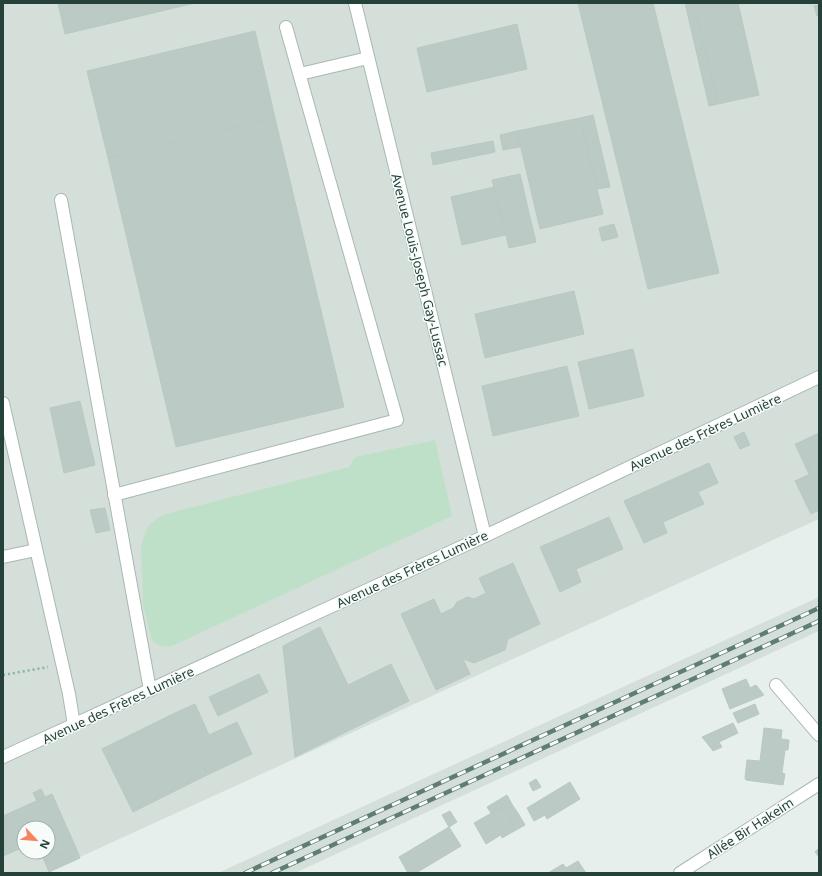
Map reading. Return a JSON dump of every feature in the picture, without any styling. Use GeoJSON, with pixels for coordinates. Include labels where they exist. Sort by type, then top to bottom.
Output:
{"type":"FeatureCollection","features":[{"type":"Feature","properties":{"kind":"street","name":"Avenue Louis-Joseph Gay-Lussac"},"geometry":{"type":"LineString","coordinates":[[355,3],[485,536]]}},
{"type":"Feature","properties":{"kind":"street"},"geometry":{"type":"LineString","coordinates":[[114,495],[397,420],[286,27]]}},
{"type":"Feature","properties":{"kind":"street"},"geometry":{"type":"LineString","coordinates":[[300,74],[368,58]]}},
{"type":"Feature","properties":{"kind":"street"},"geometry":{"type":"LineString","coordinates":[[61,200],[150,690]]}},
{"type":"Feature","properties":{"kind":"street","name":"Avenue des Frères Lumière"},"geometry":{"type":"LineString","coordinates":[[3,758],[485,536],[819,377]]}},
{"type":"Feature","properties":{"kind":"street"},"geometry":{"type":"LineString","coordinates":[[3,403],[69,694],[74,725]]}},
{"type":"Feature","properties":{"kind":"street"},"geometry":{"type":"LineString","coordinates":[[3,557],[36,550]]}},
{"type":"Feature","properties":{"kind":"street"},"geometry":{"type":"LineString","coordinates":[[776,684],[817,729]]}},
{"type":"Feature","properties":{"kind":"street","name":"Allée Bir Hakeim"},"geometry":{"type":"LineString","coordinates":[[680,873],[819,784]]}},
{"type":"Feature","properties":{"kind":"path"},"geometry":{"type":"LineString","coordinates":[[3,675],[62,664]]}},
{"type":"Feature","properties":{"kind":"shaded area"},"geometry":{"type":"Polygon","coordinates":[[[3,3],[819,3],[819,519],[45,873],[3,873],[3,3]]]}},
{"type":"Feature","properties":{"kind":"shaded area"},"geometry":{"type":"Polygon","coordinates":[[[819,597],[819,631],[295,873],[218,873],[819,597]]]}},
{"type":"Feature","properties":{"kind":"green space"},"geometry":{"type":"Polygon","coordinates":[[[435,440],[452,516],[172,646],[161,646],[152,640],[143,605],[141,547],[145,533],[150,524],[162,515],[349,467],[355,457],[435,440]]]}},
{"type":"Feature","properties":{"kind":"building"},"geometry":{"type":"Polygon","coordinates":[[[58,3],[195,3],[65,34],[58,3]]]}},
{"type":"Feature","properties":{"kind":"building"},"geometry":{"type":"Polygon","coordinates":[[[578,3],[653,3],[719,273],[648,289],[578,3]]]}},
{"type":"Feature","properties":{"kind":"building"},"geometry":{"type":"Polygon","coordinates":[[[685,3],[694,3],[718,104],[709,106],[685,3]]]}},
{"type":"Feature","properties":{"kind":"building"},"geometry":{"type":"Polygon","coordinates":[[[694,3],[738,3],[759,95],[718,104],[694,3]]]}},
{"type":"Feature","properties":{"kind":"building"},"geometry":{"type":"Polygon","coordinates":[[[819,5],[819,16],[817,16],[814,6],[819,5]]]}},
{"type":"Feature","properties":{"kind":"building"},"geometry":{"type":"Polygon","coordinates":[[[517,24],[527,69],[427,92],[417,48],[517,24]]]}},
{"type":"Feature","properties":{"kind":"building"},"geometry":{"type":"Polygon","coordinates":[[[255,31],[275,118],[108,158],[87,71],[255,31]]]}},
{"type":"Feature","properties":{"kind":"building"},"geometry":{"type":"Polygon","coordinates":[[[593,115],[610,187],[597,189],[580,118],[593,115]]]}},
{"type":"Feature","properties":{"kind":"building"},"geometry":{"type":"Polygon","coordinates":[[[275,118],[344,407],[176,447],[108,158],[275,118]]]}},
{"type":"Feature","properties":{"kind":"building"},"geometry":{"type":"Polygon","coordinates":[[[580,118],[603,214],[540,229],[517,131],[580,118]]]}},
{"type":"Feature","properties":{"kind":"building"},"geometry":{"type":"Polygon","coordinates":[[[517,131],[520,147],[503,150],[500,135],[517,131]]]}},
{"type":"Feature","properties":{"kind":"building"},"geometry":{"type":"Polygon","coordinates":[[[493,141],[495,152],[433,165],[431,153],[493,141]]]}},
{"type":"Feature","properties":{"kind":"building"},"geometry":{"type":"Polygon","coordinates":[[[520,174],[528,209],[501,215],[492,180],[520,174]]]}},
{"type":"Feature","properties":{"kind":"building"},"geometry":{"type":"Polygon","coordinates":[[[494,187],[505,235],[462,245],[451,197],[494,187]]]}},
{"type":"Feature","properties":{"kind":"building"},"geometry":{"type":"Polygon","coordinates":[[[528,209],[536,242],[509,248],[501,215],[528,209]]]}},
{"type":"Feature","properties":{"kind":"building"},"geometry":{"type":"Polygon","coordinates":[[[614,224],[618,237],[602,241],[599,228],[614,224]]]}},
{"type":"Feature","properties":{"kind":"building"},"geometry":{"type":"Polygon","coordinates":[[[574,291],[584,334],[485,358],[475,314],[574,291]]]}},
{"type":"Feature","properties":{"kind":"building"},"geometry":{"type":"Polygon","coordinates":[[[633,349],[644,396],[589,409],[578,362],[633,349]]]}},
{"type":"Feature","properties":{"kind":"building"},"geometry":{"type":"Polygon","coordinates":[[[567,366],[579,416],[493,436],[482,386],[567,366]]]}},
{"type":"Feature","properties":{"kind":"building"},"geometry":{"type":"Polygon","coordinates":[[[80,401],[95,465],[64,473],[50,408],[80,401]]]}},
{"type":"Feature","properties":{"kind":"building"},"geometry":{"type":"Polygon","coordinates":[[[744,432],[750,445],[740,449],[734,437],[744,432]]]}},
{"type":"Feature","properties":{"kind":"building"},"geometry":{"type":"Polygon","coordinates":[[[819,433],[819,510],[811,514],[795,481],[812,473],[798,443],[819,433]]]}},
{"type":"Feature","properties":{"kind":"building"},"geometry":{"type":"Polygon","coordinates":[[[798,443],[812,473],[809,474],[795,444],[798,443]]]}},
{"type":"Feature","properties":{"kind":"building"},"geometry":{"type":"Polygon","coordinates":[[[709,463],[718,483],[698,492],[704,504],[663,522],[667,533],[644,543],[624,501],[709,463]]]}},
{"type":"Feature","properties":{"kind":"building"},"geometry":{"type":"Polygon","coordinates":[[[105,508],[110,530],[96,533],[90,510],[105,508]]]}},
{"type":"Feature","properties":{"kind":"building"},"geometry":{"type":"Polygon","coordinates":[[[609,517],[623,549],[576,569],[581,582],[560,592],[540,547],[609,517]]]}},
{"type":"Feature","properties":{"kind":"building"},"geometry":{"type":"Polygon","coordinates":[[[513,563],[540,624],[508,639],[505,650],[474,663],[463,659],[429,675],[401,614],[434,599],[441,614],[453,608],[457,602],[468,597],[474,599],[486,593],[479,578],[513,563]]]}},
{"type":"Feature","properties":{"kind":"building"},"geometry":{"type":"Polygon","coordinates":[[[320,627],[348,685],[391,664],[409,701],[295,757],[283,646],[320,627]]]}},
{"type":"Feature","properties":{"kind":"building"},"geometry":{"type":"Polygon","coordinates":[[[463,659],[470,674],[436,690],[429,675],[463,659]]]}},
{"type":"Feature","properties":{"kind":"building"},"geometry":{"type":"Polygon","coordinates":[[[259,674],[268,692],[218,716],[209,697],[259,674]]]}},
{"type":"Feature","properties":{"kind":"building"},"geometry":{"type":"Polygon","coordinates":[[[746,679],[750,688],[756,685],[764,695],[730,709],[722,689],[746,679]]]}},
{"type":"Feature","properties":{"kind":"building"},"geometry":{"type":"Polygon","coordinates":[[[195,704],[209,735],[237,722],[252,754],[207,775],[177,712],[195,704]]]}},
{"type":"Feature","properties":{"kind":"building"},"geometry":{"type":"Polygon","coordinates":[[[755,704],[759,714],[738,723],[733,713],[755,704]]]}},
{"type":"Feature","properties":{"kind":"building"},"geometry":{"type":"Polygon","coordinates":[[[177,712],[207,775],[133,812],[102,749],[177,712]]]}},
{"type":"Feature","properties":{"kind":"building"},"geometry":{"type":"Polygon","coordinates":[[[733,723],[738,733],[719,742],[711,748],[702,737],[733,723]]]}},
{"type":"Feature","properties":{"kind":"building"},"geometry":{"type":"Polygon","coordinates":[[[764,728],[782,730],[781,739],[789,740],[788,750],[785,750],[782,773],[785,774],[783,785],[746,780],[745,778],[747,760],[760,761],[764,728]]]}},
{"type":"Feature","properties":{"kind":"building"},"geometry":{"type":"Polygon","coordinates":[[[719,742],[722,747],[713,751],[711,748],[719,742]]]}},
{"type":"Feature","properties":{"kind":"building"},"geometry":{"type":"Polygon","coordinates":[[[536,779],[541,787],[533,791],[529,783],[536,779]]]}},
{"type":"Feature","properties":{"kind":"building"},"geometry":{"type":"Polygon","coordinates":[[[570,782],[580,799],[547,819],[545,815],[534,821],[527,808],[570,782]]]}},
{"type":"Feature","properties":{"kind":"building"},"geometry":{"type":"Polygon","coordinates":[[[41,789],[45,797],[37,801],[33,793],[41,789]]]}},
{"type":"Feature","properties":{"kind":"building"},"geometry":{"type":"Polygon","coordinates":[[[52,794],[76,848],[56,857],[56,820],[16,820],[16,850],[3,856],[3,816],[52,794]]]}},
{"type":"Feature","properties":{"kind":"building"},"geometry":{"type":"Polygon","coordinates":[[[507,795],[513,806],[504,811],[502,807],[491,813],[487,807],[507,795]]]}},
{"type":"Feature","properties":{"kind":"building"},"geometry":{"type":"Polygon","coordinates":[[[513,806],[518,813],[509,818],[514,827],[486,844],[474,823],[502,807],[504,811],[513,806]]]}},
{"type":"Feature","properties":{"kind":"building"},"geometry":{"type":"Polygon","coordinates":[[[450,811],[457,822],[449,827],[442,815],[450,811]]]}},
{"type":"Feature","properties":{"kind":"building"},"geometry":{"type":"Polygon","coordinates":[[[518,813],[525,825],[502,838],[501,835],[514,827],[509,818],[518,813]]]}},
{"type":"Feature","properties":{"kind":"building"},"geometry":{"type":"Polygon","coordinates":[[[449,827],[461,846],[416,873],[408,873],[399,857],[449,827]]]}},
{"type":"Feature","properties":{"kind":"building"},"geometry":{"type":"Polygon","coordinates":[[[76,848],[80,858],[49,872],[45,862],[56,860],[56,857],[76,848]]]}},
{"type":"Feature","properties":{"kind":"building"},"geometry":{"type":"Polygon","coordinates":[[[819,848],[819,857],[815,852],[819,848]]]}},
{"type":"Feature","properties":{"kind":"building"},"geometry":{"type":"Polygon","coordinates":[[[578,861],[586,873],[548,873],[563,864],[566,868],[578,861]]]}},
{"type":"Feature","properties":{"kind":"railway"},"geometry":{"type":"LineString","coordinates":[[245,873],[819,608]]}},
{"type":"Feature","properties":{"kind":"railway"},"geometry":{"type":"LineString","coordinates":[[272,873],[819,621]]}}]}
